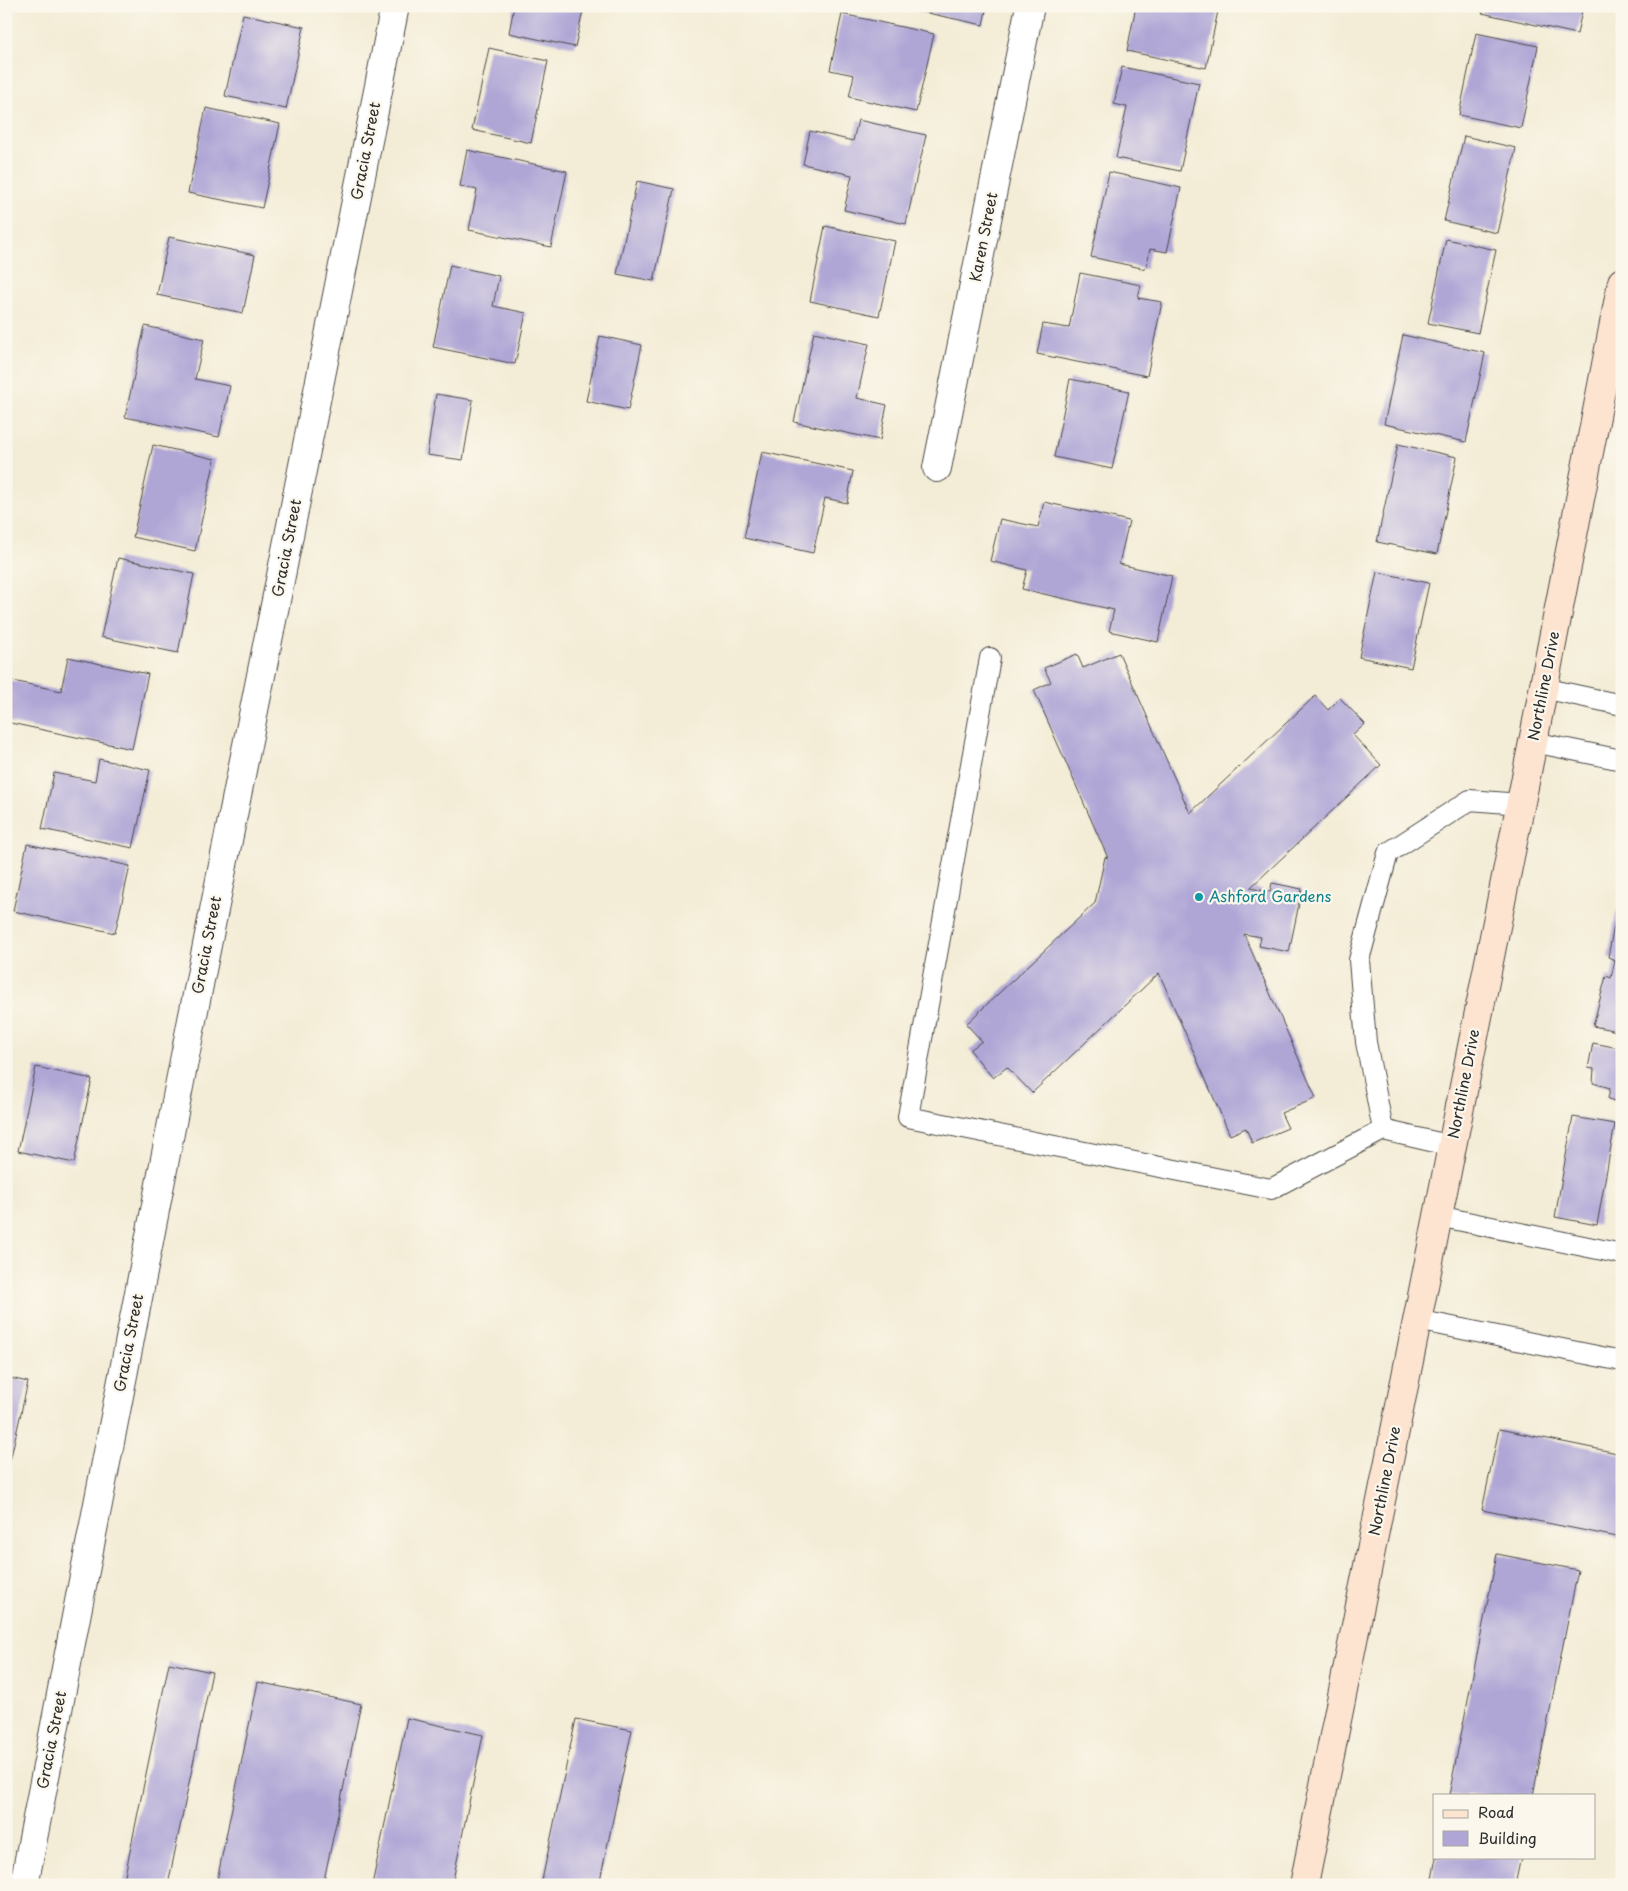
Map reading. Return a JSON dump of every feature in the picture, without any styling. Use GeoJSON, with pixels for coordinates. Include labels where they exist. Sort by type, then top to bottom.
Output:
{"type":"FeatureCollection","features":[{"type":"Feature","properties":{"kind":"street","name":"Gracia Street"},"geometry":{"type":"LineString","coordinates":[[24,1885],[188,1040],[395,6]]}},
{"type":"Feature","properties":{"kind":"street","name":"Karen Street"},"geometry":{"type":"LineString","coordinates":[[937,468],[1030,6]]}},
{"type":"Feature","properties":{"kind":"street","name":"Northline Drive"},"geometry":{"type":"LineString","coordinates":[[1304,1885],[1533,742],[1622,282]]}},
{"type":"Feature","properties":{"kind":"lane"},"geometry":{"type":"LineString","coordinates":[[990,658],[908,1117],[1271,1189],[1383,1130],[1452,1146]]}},
{"type":"Feature","properties":{"kind":"lane"},"geometry":{"type":"LineString","coordinates":[[1543,688],[1622,704]]}},
{"type":"Feature","properties":{"kind":"lane"},"geometry":{"type":"LineString","coordinates":[[1533,742],[1622,760]]}},
{"type":"Feature","properties":{"kind":"lane"},"geometry":{"type":"LineString","coordinates":[[1383,1130],[1366,1042],[1359,960],[1388,853],[1470,800],[1520,804]]}},
{"type":"Feature","properties":{"kind":"lane"},"geometry":{"type":"LineString","coordinates":[[1438,1216],[1622,1254]]}},
{"type":"Feature","properties":{"kind":"lane"},"geometry":{"type":"LineString","coordinates":[[1417,1320],[1622,1361]]}},
{"type":"Feature","properties":{"kind":"building"},"geometry":{"type":"Polygon","coordinates":[[[514,6],[584,6],[575,47],[509,33],[514,6]]]}},
{"type":"Feature","properties":{"kind":"building"},"geometry":{"type":"Polygon","coordinates":[[[895,6],[987,6],[983,25],[895,6]]]}},
{"type":"Feature","properties":{"kind":"building"},"geometry":{"type":"Polygon","coordinates":[[[1136,6],[1219,6],[1206,68],[1127,51],[1136,6]]]}},
{"type":"Feature","properties":{"kind":"building"},"geometry":{"type":"Polygon","coordinates":[[[1483,6],[1583,6],[1577,34],[1482,13],[1483,6]]]}},
{"type":"Feature","properties":{"kind":"building"},"geometry":{"type":"Polygon","coordinates":[[[243,14],[304,27],[286,109],[225,96],[243,14]]]}},
{"type":"Feature","properties":{"kind":"building"},"geometry":{"type":"Polygon","coordinates":[[[842,14],[934,34],[916,112],[849,97],[854,75],[830,70],[842,14]]]}},
{"type":"Feature","properties":{"kind":"building"},"geometry":{"type":"Polygon","coordinates":[[[1476,33],[1538,46],[1521,128],[1459,115],[1476,33]]]}},
{"type":"Feature","properties":{"kind":"building"},"geometry":{"type":"Polygon","coordinates":[[[489,48],[548,61],[531,143],[472,130],[489,48]]]}},
{"type":"Feature","properties":{"kind":"building"},"geometry":{"type":"Polygon","coordinates":[[[1122,67],[1199,83],[1180,171],[1116,158],[1127,107],[1114,104],[1122,67]]]}},
{"type":"Feature","properties":{"kind":"building"},"geometry":{"type":"Polygon","coordinates":[[[206,108],[280,124],[262,208],[188,193],[206,108]]]}},
{"type":"Feature","properties":{"kind":"building"},"geometry":{"type":"Polygon","coordinates":[[[858,120],[926,135],[906,224],[844,210],[852,175],[803,164],[810,131],[853,141],[858,120]]]}},
{"type":"Feature","properties":{"kind":"building"},"geometry":{"type":"Polygon","coordinates":[[[1464,136],[1516,148],[1497,233],[1444,221],[1464,136]]]}},
{"type":"Feature","properties":{"kind":"building"},"geometry":{"type":"Polygon","coordinates":[[[467,150],[567,171],[551,247],[469,230],[477,190],[460,186],[467,150]]]}},
{"type":"Feature","properties":{"kind":"building"},"geometry":{"type":"Polygon","coordinates":[[[1109,172],[1181,188],[1167,252],[1150,249],[1146,269],[1091,257],[1109,172]]]}},
{"type":"Feature","properties":{"kind":"building"},"geometry":{"type":"Polygon","coordinates":[[[637,181],[674,189],[654,281],[617,274],[637,181]]]}},
{"type":"Feature","properties":{"kind":"building"},"geometry":{"type":"Polygon","coordinates":[[[825,226],[895,241],[879,316],[810,301],[825,226]]]}},
{"type":"Feature","properties":{"kind":"building"},"geometry":{"type":"Polygon","coordinates":[[[169,237],[255,255],[243,313],[157,295],[169,237]]]}},
{"type":"Feature","properties":{"kind":"building"},"geometry":{"type":"Polygon","coordinates":[[[1446,239],[1496,250],[1478,333],[1428,323],[1446,239]]]}},
{"type":"Feature","properties":{"kind":"building"},"geometry":{"type":"Polygon","coordinates":[[[450,265],[499,276],[493,306],[526,313],[515,364],[433,347],[450,265]]]}},
{"type":"Feature","properties":{"kind":"building"},"geometry":{"type":"Polygon","coordinates":[[[1080,273],[1141,285],[1138,298],[1162,302],[1147,376],[1037,354],[1043,324],[1069,328],[1080,273]]]}},
{"type":"Feature","properties":{"kind":"building"},"geometry":{"type":"Polygon","coordinates":[[[145,326],[204,339],[195,379],[230,386],[219,437],[125,417],[145,326]]]}},
{"type":"Feature","properties":{"kind":"building"},"geometry":{"type":"Polygon","coordinates":[[[814,332],[869,344],[857,398],[887,405],[880,440],[794,422],[814,332]]]}},
{"type":"Feature","properties":{"kind":"building"},"geometry":{"type":"Polygon","coordinates":[[[1403,335],[1485,353],[1466,442],[1384,424],[1403,335]]]}},
{"type":"Feature","properties":{"kind":"building"},"geometry":{"type":"Polygon","coordinates":[[[600,336],[642,345],[628,410],[586,401],[600,336]]]}},
{"type":"Feature","properties":{"kind":"building"},"geometry":{"type":"Polygon","coordinates":[[[1070,379],[1129,391],[1112,469],[1054,457],[1070,379]]]}},
{"type":"Feature","properties":{"kind":"building"},"geometry":{"type":"Polygon","coordinates":[[[436,394],[473,400],[463,460],[427,455],[436,394]]]}},
{"type":"Feature","properties":{"kind":"building"},"geometry":{"type":"Polygon","coordinates":[[[1398,444],[1457,457],[1437,554],[1377,542],[1398,444]]]}},
{"type":"Feature","properties":{"kind":"building"},"geometry":{"type":"Polygon","coordinates":[[[153,445],[215,459],[195,551],[133,537],[153,445]]]}},
{"type":"Feature","properties":{"kind":"building"},"geometry":{"type":"Polygon","coordinates":[[[762,452],[853,471],[847,503],[825,498],[813,553],[744,538],[762,452]]]}},
{"type":"Feature","properties":{"kind":"building"},"geometry":{"type":"Polygon","coordinates":[[[1044,502],[1129,521],[1119,564],[1172,576],[1158,642],[1109,631],[1114,610],[1022,589],[1027,570],[990,561],[1000,519],[1038,527],[1044,502]]]}},
{"type":"Feature","properties":{"kind":"building"},"geometry":{"type":"Polygon","coordinates":[[[118,558],[194,574],[178,653],[101,637],[118,558]]]}},
{"type":"Feature","properties":{"kind":"building"},"geometry":{"type":"Polygon","coordinates":[[[1377,572],[1429,583],[1411,668],[1359,657],[1377,572]]]}},
{"type":"Feature","properties":{"kind":"building","name":"Ashford Gardens"},"geometry":{"type":"Polygon","coordinates":[[[1119,653],[1190,813],[1315,696],[1328,710],[1340,698],[1365,724],[1353,735],[1381,765],[1250,888],[1270,892],[1272,883],[1302,889],[1289,952],[1259,946],[1261,937],[1244,934],[1316,1098],[1281,1113],[1288,1128],[1252,1143],[1246,1128],[1230,1135],[1159,973],[1032,1093],[1007,1067],[993,1078],[970,1050],[982,1041],[966,1024],[1095,903],[1105,857],[1108,858],[1034,690],[1051,682],[1044,668],[1077,654],[1083,668],[1119,653]]]}},
{"type":"Feature","properties":{"kind":"building"},"geometry":{"type":"Polygon","coordinates":[[[68,657],[148,674],[132,749],[6,722],[8,680],[61,691],[68,657]]]}},
{"type":"Feature","properties":{"kind":"building"},"geometry":{"type":"Polygon","coordinates":[[[99,759],[150,770],[133,848],[42,829],[54,773],[95,781],[99,759]]]}},
{"type":"Feature","properties":{"kind":"building"},"geometry":{"type":"Polygon","coordinates":[[[27,844],[130,866],[115,933],[13,911],[27,844]]]}},
{"type":"Feature","properties":{"kind":"building"},"geometry":{"type":"Polygon","coordinates":[[[1617,910],[1622,911],[1622,1032],[1593,1026],[1606,976],[1611,978],[1615,960],[1608,957],[1617,910]]]}},
{"type":"Feature","properties":{"kind":"building"},"geometry":{"type":"Polygon","coordinates":[[[1621,1039],[1622,1103],[1608,1099],[1610,1088],[1593,1083],[1594,1069],[1588,1068],[1593,1043],[1619,1048],[1621,1039]]]}},
{"type":"Feature","properties":{"kind":"building"},"geometry":{"type":"Polygon","coordinates":[[[36,1067],[92,1079],[74,1163],[18,1151],[36,1067]]]}},
{"type":"Feature","properties":{"kind":"building"},"geometry":{"type":"Polygon","coordinates":[[[1573,1117],[1615,1124],[1597,1225],[1555,1217],[1573,1117]]]}},
{"type":"Feature","properties":{"kind":"building"},"geometry":{"type":"Polygon","coordinates":[[[6,1377],[28,1382],[7,1474],[6,1474],[6,1377]]]}},
{"type":"Feature","properties":{"kind":"building"},"geometry":{"type":"Polygon","coordinates":[[[1499,1429],[1622,1454],[1622,1538],[1482,1510],[1499,1429]]]}},
{"type":"Feature","properties":{"kind":"building"},"geometry":{"type":"Polygon","coordinates":[[[1497,1554],[1578,1570],[1533,1794],[1449,1794],[1497,1554]]]}},
{"type":"Feature","properties":{"kind":"building"},"geometry":{"type":"Polygon","coordinates":[[[169,1663],[212,1672],[168,1885],[123,1885],[169,1663]]]}},
{"type":"Feature","properties":{"kind":"building"},"geometry":{"type":"Polygon","coordinates":[[[258,1682],[361,1704],[323,1885],[216,1885],[258,1682]]]}},
{"type":"Feature","properties":{"kind":"building"},"geometry":{"type":"Polygon","coordinates":[[[407,1718],[483,1735],[452,1885],[372,1885],[407,1718]]]}},
{"type":"Feature","properties":{"kind":"building"},"geometry":{"type":"Polygon","coordinates":[[[576,1719],[632,1730],[599,1885],[541,1885],[576,1719]]]}},
{"type":"Feature","properties":{"kind":"building"},"geometry":{"type":"Polygon","coordinates":[[[1436,1858],[1521,1858],[1515,1885],[1431,1885],[1436,1858]]]}},
{"type":"Feature","properties":{"kind":"place","name":"Ashford Gardens"},"geometry":{"type":"Point","coordinates":[1199,897]}}]}
